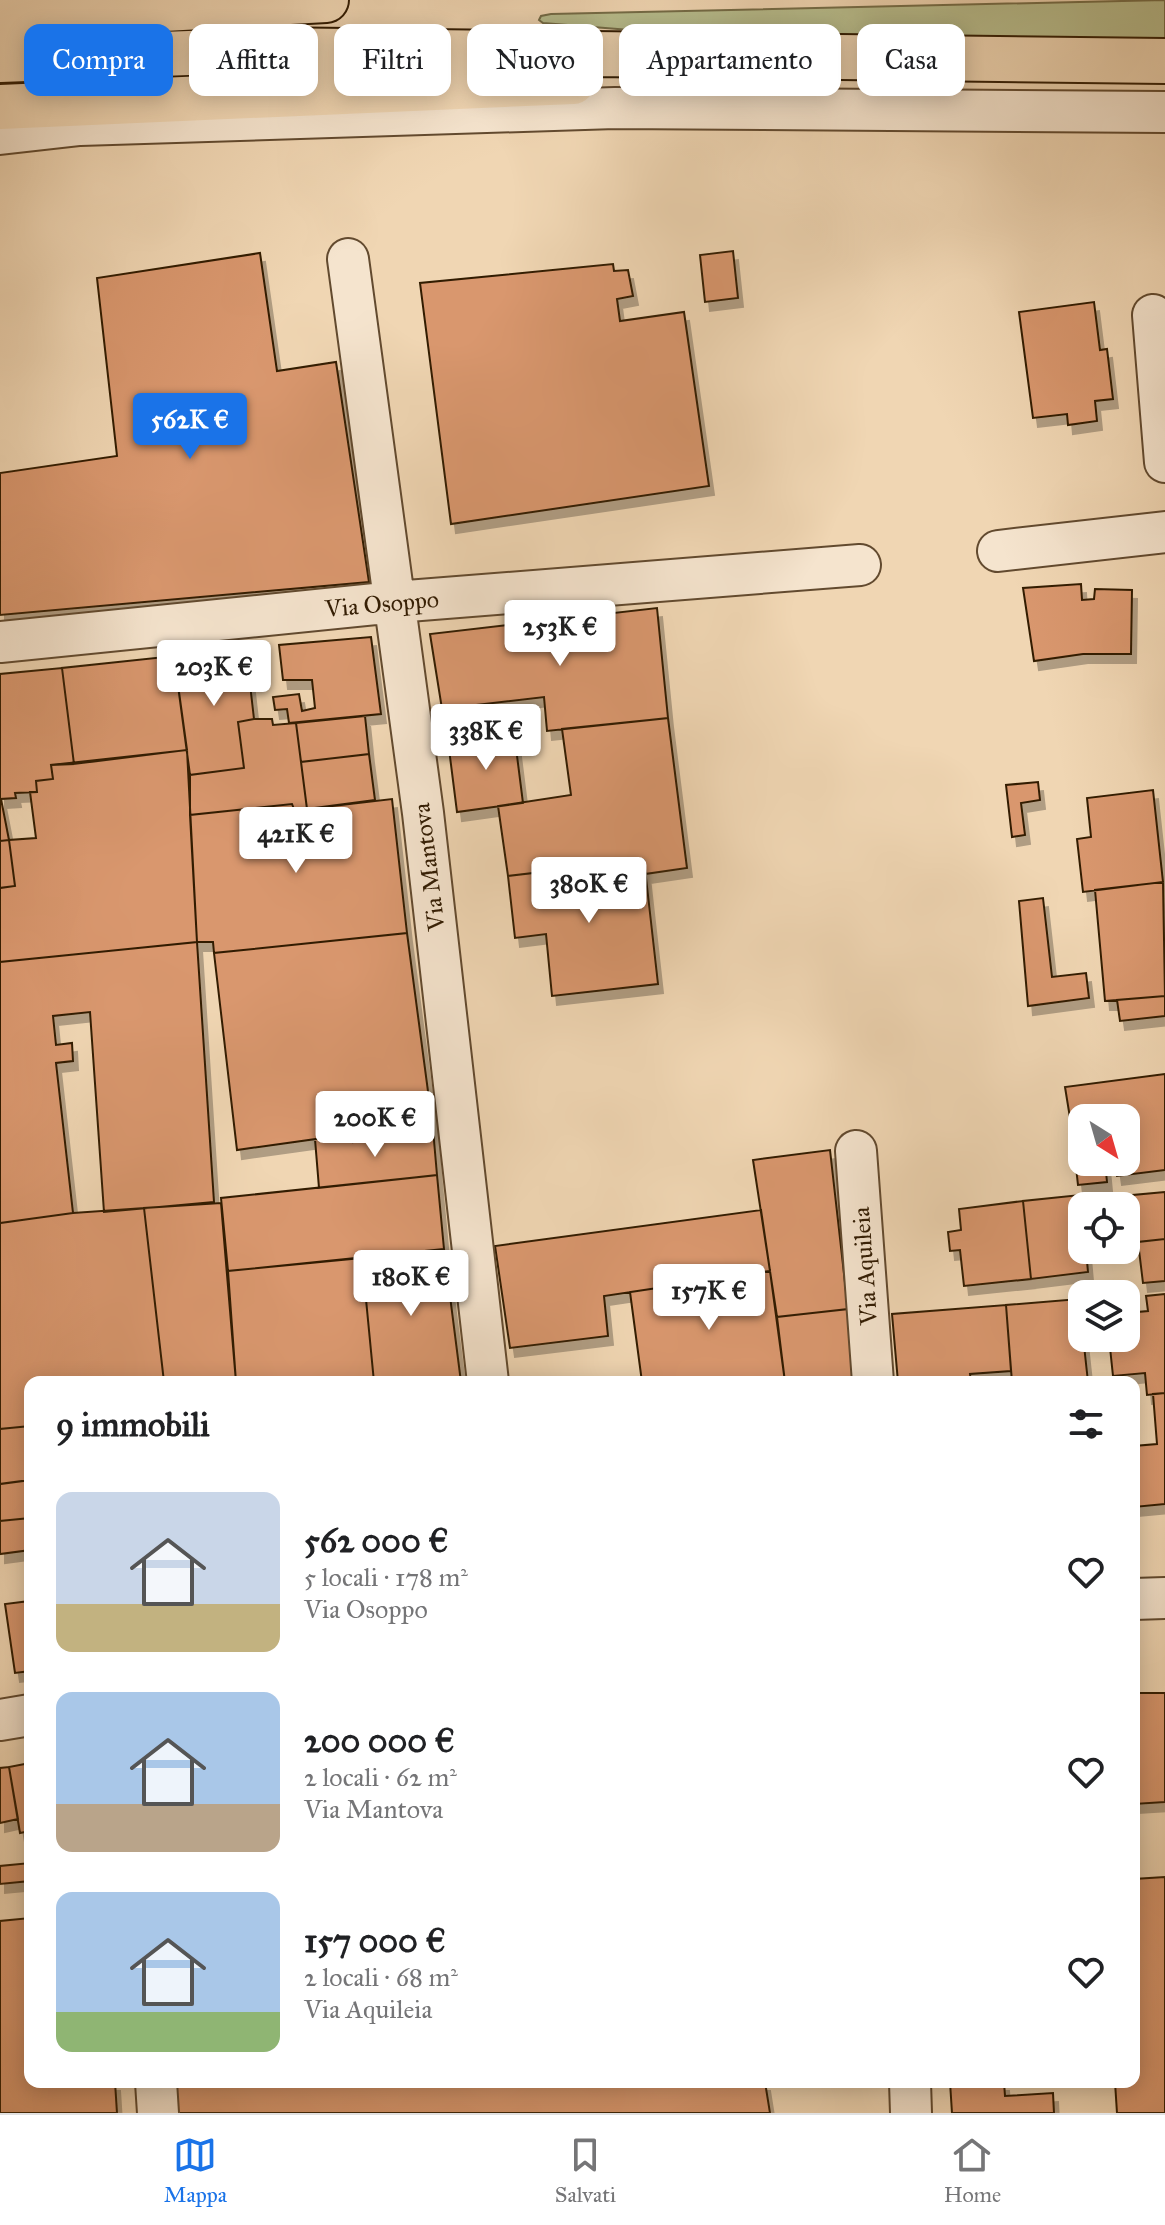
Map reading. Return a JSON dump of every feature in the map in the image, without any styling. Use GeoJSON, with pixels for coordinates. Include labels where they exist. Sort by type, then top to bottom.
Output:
{"type":"FeatureCollection","features":[{"type":"Feature","properties":{"kind":"highway"},"geometry":{"type":"LineString","coordinates":[[0,18],[326,0]]}},
{"type":"Feature","properties":{"kind":"highway"},"geometry":{"type":"LineString","coordinates":[[0,60],[267,50],[619,56]]}},
{"type":"Feature","properties":{"kind":"highway"},"geometry":{"type":"LineString","coordinates":[[841,59],[1165,61]]}},
{"type":"Feature","properties":{"kind":"highway"},"geometry":{"type":"LineString","coordinates":[[0,107],[619,79]]}},
{"type":"Feature","properties":{"kind":"street"},"geometry":{"type":"LineString","coordinates":[[0,134],[80,125],[615,108],[1165,112]]}},
{"type":"Feature","properties":{"kind":"street","name":"Via Mantova"},"geometry":{"type":"LineString","coordinates":[[348,259],[423,813],[487,1376]]}},
{"type":"Feature","properties":{"kind":"street"},"geometry":{"type":"LineString","coordinates":[[1153,315],[1165,462]]}},
{"type":"Feature","properties":{"kind":"street"},"geometry":{"type":"LineString","coordinates":[[998,551],[1165,532]]}},
{"type":"Feature","properties":{"kind":"street","name":"Via Osoppo"},"geometry":{"type":"LineString","coordinates":[[0,642],[395,602],[860,565]]}},
{"type":"Feature","properties":{"kind":"street","name":"Via Aquileia"},"geometry":{"type":"LineString","coordinates":[[856,1151],[873,1376]]}},
{"type":"Feature","properties":{"kind":"street"},"geometry":{"type":"LineString","coordinates":[[1140,1599],[1165,1598]]}},
{"type":"Feature","properties":{"kind":"street"},"geometry":{"type":"LineString","coordinates":[[0,1720],[24,1716]]}},
{"type":"Feature","properties":{"kind":"street"},"geometry":{"type":"LineString","coordinates":[[156,2088],[158,2113]]}},
{"type":"Feature","properties":{"kind":"street"},"geometry":{"type":"LineString","coordinates":[[910,2088],[911,2113]]}},
{"type":"Feature","properties":{"kind":"green space"},"geometry":{"type":"Polygon","coordinates":[[[1165,0],[1165,42],[977,47],[965,46],[965,24],[857,24],[857,41],[841,41],[841,24],[619,24],[619,29],[603,28],[603,24],[555,24],[539,20],[541,16],[1165,0]]]}},
{"type":"Feature","properties":{"kind":"building"},"geometry":{"type":"Polygon","coordinates":[[[733,251],[738,298],[705,302],[700,255],[733,251]]]}},
{"type":"Feature","properties":{"kind":"building"},"geometry":{"type":"Polygon","coordinates":[[[260,253],[277,371],[336,362],[369,582],[0,615],[0,473],[117,456],[97,278],[260,253]]]}},
{"type":"Feature","properties":{"kind":"building"},"geometry":{"type":"Polygon","coordinates":[[[613,264],[614,271],[628,270],[633,296],[617,299],[620,321],[684,312],[709,486],[451,524],[420,283],[613,264]]]}},
{"type":"Feature","properties":{"kind":"building"},"geometry":{"type":"Polygon","coordinates":[[[1094,302],[1100,350],[1107,349],[1113,399],[1095,401],[1097,421],[1068,425],[1067,414],[1033,418],[1019,312],[1094,302]]]}},
{"type":"Feature","properties":{"kind":"building"},"geometry":{"type":"Polygon","coordinates":[[[1081,584],[1082,600],[1094,599],[1095,589],[1132,590],[1131,654],[1083,654],[1034,661],[1023,588],[1081,584]]]}},
{"type":"Feature","properties":{"kind":"building"},"geometry":{"type":"Polygon","coordinates":[[[657,608],[668,718],[547,731],[544,697],[442,709],[430,634],[657,608]]]}},
{"type":"Feature","properties":{"kind":"building"},"geometry":{"type":"Polygon","coordinates":[[[371,637],[381,714],[289,723],[287,709],[275,710],[273,697],[299,694],[302,711],[315,708],[312,680],[283,680],[279,645],[371,637]]]}},
{"type":"Feature","properties":{"kind":"building"},"geometry":{"type":"Polygon","coordinates":[[[246,649],[254,719],[238,722],[244,768],[190,775],[174,656],[246,649]]]}},
{"type":"Feature","properties":{"kind":"building"},"geometry":{"type":"Polygon","coordinates":[[[174,656],[187,750],[74,764],[62,668],[174,656]]]}},
{"type":"Feature","properties":{"kind":"building"},"geometry":{"type":"Polygon","coordinates":[[[62,668],[74,764],[51,765],[53,779],[36,781],[37,792],[15,793],[16,798],[1,799],[9,840],[0,841],[0,674],[62,668]]]}},
{"type":"Feature","properties":{"kind":"building"},"geometry":{"type":"Polygon","coordinates":[[[365,716],[369,754],[301,762],[296,723],[365,716]]]}},
{"type":"Feature","properties":{"kind":"building"},"geometry":{"type":"Polygon","coordinates":[[[668,718],[687,868],[645,874],[644,860],[508,876],[498,806],[571,795],[562,729],[668,718]]]}},
{"type":"Feature","properties":{"kind":"building"},"geometry":{"type":"Polygon","coordinates":[[[272,719],[273,725],[296,723],[307,809],[294,809],[292,804],[190,815],[190,775],[244,768],[238,722],[272,719]]]}},
{"type":"Feature","properties":{"kind":"building"},"geometry":{"type":"Polygon","coordinates":[[[514,732],[523,803],[457,812],[448,741],[514,732]]]}},
{"type":"Feature","properties":{"kind":"building"},"geometry":{"type":"Polygon","coordinates":[[[187,750],[197,942],[0,962],[0,888],[15,886],[9,840],[36,838],[30,792],[37,792],[36,781],[53,779],[51,765],[187,750]]]}},
{"type":"Feature","properties":{"kind":"building"},"geometry":{"type":"Polygon","coordinates":[[[369,754],[375,800],[307,809],[301,762],[369,754]]]}},
{"type":"Feature","properties":{"kind":"building"},"geometry":{"type":"Polygon","coordinates":[[[1038,782],[1040,800],[1021,803],[1025,835],[1012,837],[1006,785],[1038,782]]]}},
{"type":"Feature","properties":{"kind":"building"},"geometry":{"type":"Polygon","coordinates":[[[1153,790],[1163,882],[1083,892],[1077,839],[1091,837],[1087,798],[1153,790]]]}},
{"type":"Feature","properties":{"kind":"building"},"geometry":{"type":"Polygon","coordinates":[[[392,799],[407,933],[214,953],[213,942],[197,942],[190,815],[292,804],[294,809],[307,809],[392,799]]]}},
{"type":"Feature","properties":{"kind":"building"},"geometry":{"type":"Polygon","coordinates":[[[9,840],[15,886],[0,888],[0,841],[9,840]]]}},
{"type":"Feature","properties":{"kind":"building"},"geometry":{"type":"Polygon","coordinates":[[[644,860],[658,984],[552,996],[546,934],[515,938],[508,876],[644,860]]]}},
{"type":"Feature","properties":{"kind":"building"},"geometry":{"type":"Polygon","coordinates":[[[1163,882],[1165,996],[1105,1001],[1095,890],[1163,882]]]}},
{"type":"Feature","properties":{"kind":"building"},"geometry":{"type":"Polygon","coordinates":[[[1043,898],[1052,977],[1086,973],[1089,998],[1028,1006],[1019,901],[1043,898]]]}},
{"type":"Feature","properties":{"kind":"building"},"geometry":{"type":"Polygon","coordinates":[[[407,933],[433,1129],[353,1142],[352,1134],[237,1150],[214,953],[407,933]]]}},
{"type":"Feature","properties":{"kind":"building"},"geometry":{"type":"Polygon","coordinates":[[[197,942],[214,1202],[104,1212],[90,1012],[53,1016],[56,1045],[72,1043],[73,1061],[56,1063],[73,1213],[0,1223],[0,962],[197,942]]]}},
{"type":"Feature","properties":{"kind":"building"},"geometry":{"type":"Polygon","coordinates":[[[1165,996],[1165,1016],[1120,1021],[1117,1000],[1165,996]]]}},
{"type":"Feature","properties":{"kind":"building"},"geometry":{"type":"Polygon","coordinates":[[[1165,1074],[1165,1170],[1140,1173],[1140,1104],[1068,1106],[1065,1087],[1165,1074]]]}},
{"type":"Feature","properties":{"kind":"building"},"geometry":{"type":"Polygon","coordinates":[[[433,1129],[437,1175],[319,1188],[315,1139],[352,1134],[353,1142],[433,1129]]]}},
{"type":"Feature","properties":{"kind":"building"},"geometry":{"type":"Polygon","coordinates":[[[830,1150],[848,1309],[777,1317],[753,1160],[830,1150]]]}},
{"type":"Feature","properties":{"kind":"building"},"geometry":{"type":"Polygon","coordinates":[[[437,1175],[444,1249],[228,1271],[221,1198],[437,1175]]]}},
{"type":"Feature","properties":{"kind":"building"},"geometry":{"type":"Polygon","coordinates":[[[1077,1176],[1106,1176],[1107,1182],[1078,1185],[1077,1176]]]}},
{"type":"Feature","properties":{"kind":"building"},"geometry":{"type":"Polygon","coordinates":[[[1165,1192],[1165,1239],[1140,1242],[1140,1194],[1165,1192]]]}},
{"type":"Feature","properties":{"kind":"building"},"geometry":{"type":"Polygon","coordinates":[[[1068,1196],[1068,1264],[1087,1264],[1088,1272],[1031,1279],[1023,1201],[1068,1196]]]}},
{"type":"Feature","properties":{"kind":"building"},"geometry":{"type":"Polygon","coordinates":[[[1023,1201],[1031,1279],[964,1286],[960,1250],[950,1251],[948,1232],[961,1230],[959,1209],[1023,1201]]]}},
{"type":"Feature","properties":{"kind":"building"},"geometry":{"type":"Polygon","coordinates":[[[221,1203],[235,1376],[163,1376],[144,1208],[221,1203]]]}},
{"type":"Feature","properties":{"kind":"building"},"geometry":{"type":"Polygon","coordinates":[[[144,1208],[163,1376],[24,1376],[24,1427],[0,1429],[0,1223],[144,1208]]]}},
{"type":"Feature","properties":{"kind":"building"},"geometry":{"type":"Polygon","coordinates":[[[761,1210],[770,1271],[604,1296],[608,1336],[510,1348],[495,1246],[761,1210]]]}},
{"type":"Feature","properties":{"kind":"building"},"geometry":{"type":"Polygon","coordinates":[[[1165,1239],[1165,1281],[1143,1283],[1140,1242],[1165,1239]]]}},
{"type":"Feature","properties":{"kind":"building"},"geometry":{"type":"Polygon","coordinates":[[[444,1249],[460,1376],[373,1376],[362,1258],[444,1249]]]}},
{"type":"Feature","properties":{"kind":"building"},"geometry":{"type":"Polygon","coordinates":[[[362,1258],[373,1376],[236,1376],[228,1271],[362,1258]]]}},
{"type":"Feature","properties":{"kind":"building"},"geometry":{"type":"Polygon","coordinates":[[[770,1271],[784,1376],[641,1376],[630,1292],[770,1271]]]}},
{"type":"Feature","properties":{"kind":"building"},"geometry":{"type":"Polygon","coordinates":[[[1165,1294],[1165,1393],[1147,1395],[1145,1373],[1113,1376],[1110,1352],[1140,1352],[1140,1312],[1148,1311],[1146,1296],[1165,1294]]]}},
{"type":"Feature","properties":{"kind":"building"},"geometry":{"type":"Polygon","coordinates":[[[1068,1300],[1068,1352],[1085,1352],[1087,1376],[1012,1376],[1006,1305],[1068,1300]]]}},
{"type":"Feature","properties":{"kind":"building"},"geometry":{"type":"Polygon","coordinates":[[[1006,1305],[1011,1371],[970,1376],[897,1376],[892,1314],[1006,1305]]]}},
{"type":"Feature","properties":{"kind":"building"},"geometry":{"type":"Polygon","coordinates":[[[848,1309],[855,1376],[784,1376],[777,1317],[848,1309]]]}},
{"type":"Feature","properties":{"kind":"building"},"geometry":{"type":"Polygon","coordinates":[[[1165,1393],[1165,1504],[1140,1506],[1140,1445],[1157,1444],[1153,1394],[1165,1393]]]}},
{"type":"Feature","properties":{"kind":"building"},"geometry":{"type":"Polygon","coordinates":[[[24,1427],[24,1481],[0,1484],[0,1429],[24,1427]]]}},
{"type":"Feature","properties":{"kind":"building"},"geometry":{"type":"Polygon","coordinates":[[[24,1481],[24,1519],[0,1521],[0,1484],[24,1481]]]}},
{"type":"Feature","properties":{"kind":"building"},"geometry":{"type":"Polygon","coordinates":[[[24,1519],[24,1551],[0,1554],[0,1521],[24,1519]]]}},
{"type":"Feature","properties":{"kind":"building"},"geometry":{"type":"Polygon","coordinates":[[[24,1602],[24,1672],[15,1673],[5,1604],[24,1602]]]}},
{"type":"Feature","properties":{"kind":"building"},"geometry":{"type":"Polygon","coordinates":[[[1140,1693],[1165,1693],[1165,1802],[1140,1804],[1140,1693]]]}},
{"type":"Feature","properties":{"kind":"building"},"geometry":{"type":"Polygon","coordinates":[[[24,1764],[24,1832],[20,1833],[9,1767],[24,1764]]]}},
{"type":"Feature","properties":{"kind":"building"},"geometry":{"type":"Polygon","coordinates":[[[9,1767],[18,1819],[0,1823],[0,1768],[9,1767]]]}},
{"type":"Feature","properties":{"kind":"building"},"geometry":{"type":"Polygon","coordinates":[[[24,1864],[24,1882],[0,1884],[0,1866],[24,1864]]]}},
{"type":"Feature","properties":{"kind":"building"},"geometry":{"type":"Polygon","coordinates":[[[1165,1877],[1165,2113],[1117,2113],[1115,2088],[1140,2088],[1140,1879],[1165,1877]]]}},
{"type":"Feature","properties":{"kind":"building"},"geometry":{"type":"Polygon","coordinates":[[[24,1919],[24,2088],[115,2088],[117,2113],[0,2113],[0,1921],[24,1919]]]}},
{"type":"Feature","properties":{"kind":"building"},"geometry":{"type":"Polygon","coordinates":[[[170,2088],[766,2088],[770,2113],[172,2113],[170,2088]]]}},
{"type":"Feature","properties":{"kind":"building"},"geometry":{"type":"Polygon","coordinates":[[[950,2088],[1004,2088],[1005,2096],[1053,2093],[1054,2113],[952,2113],[950,2088]]]}}]}
